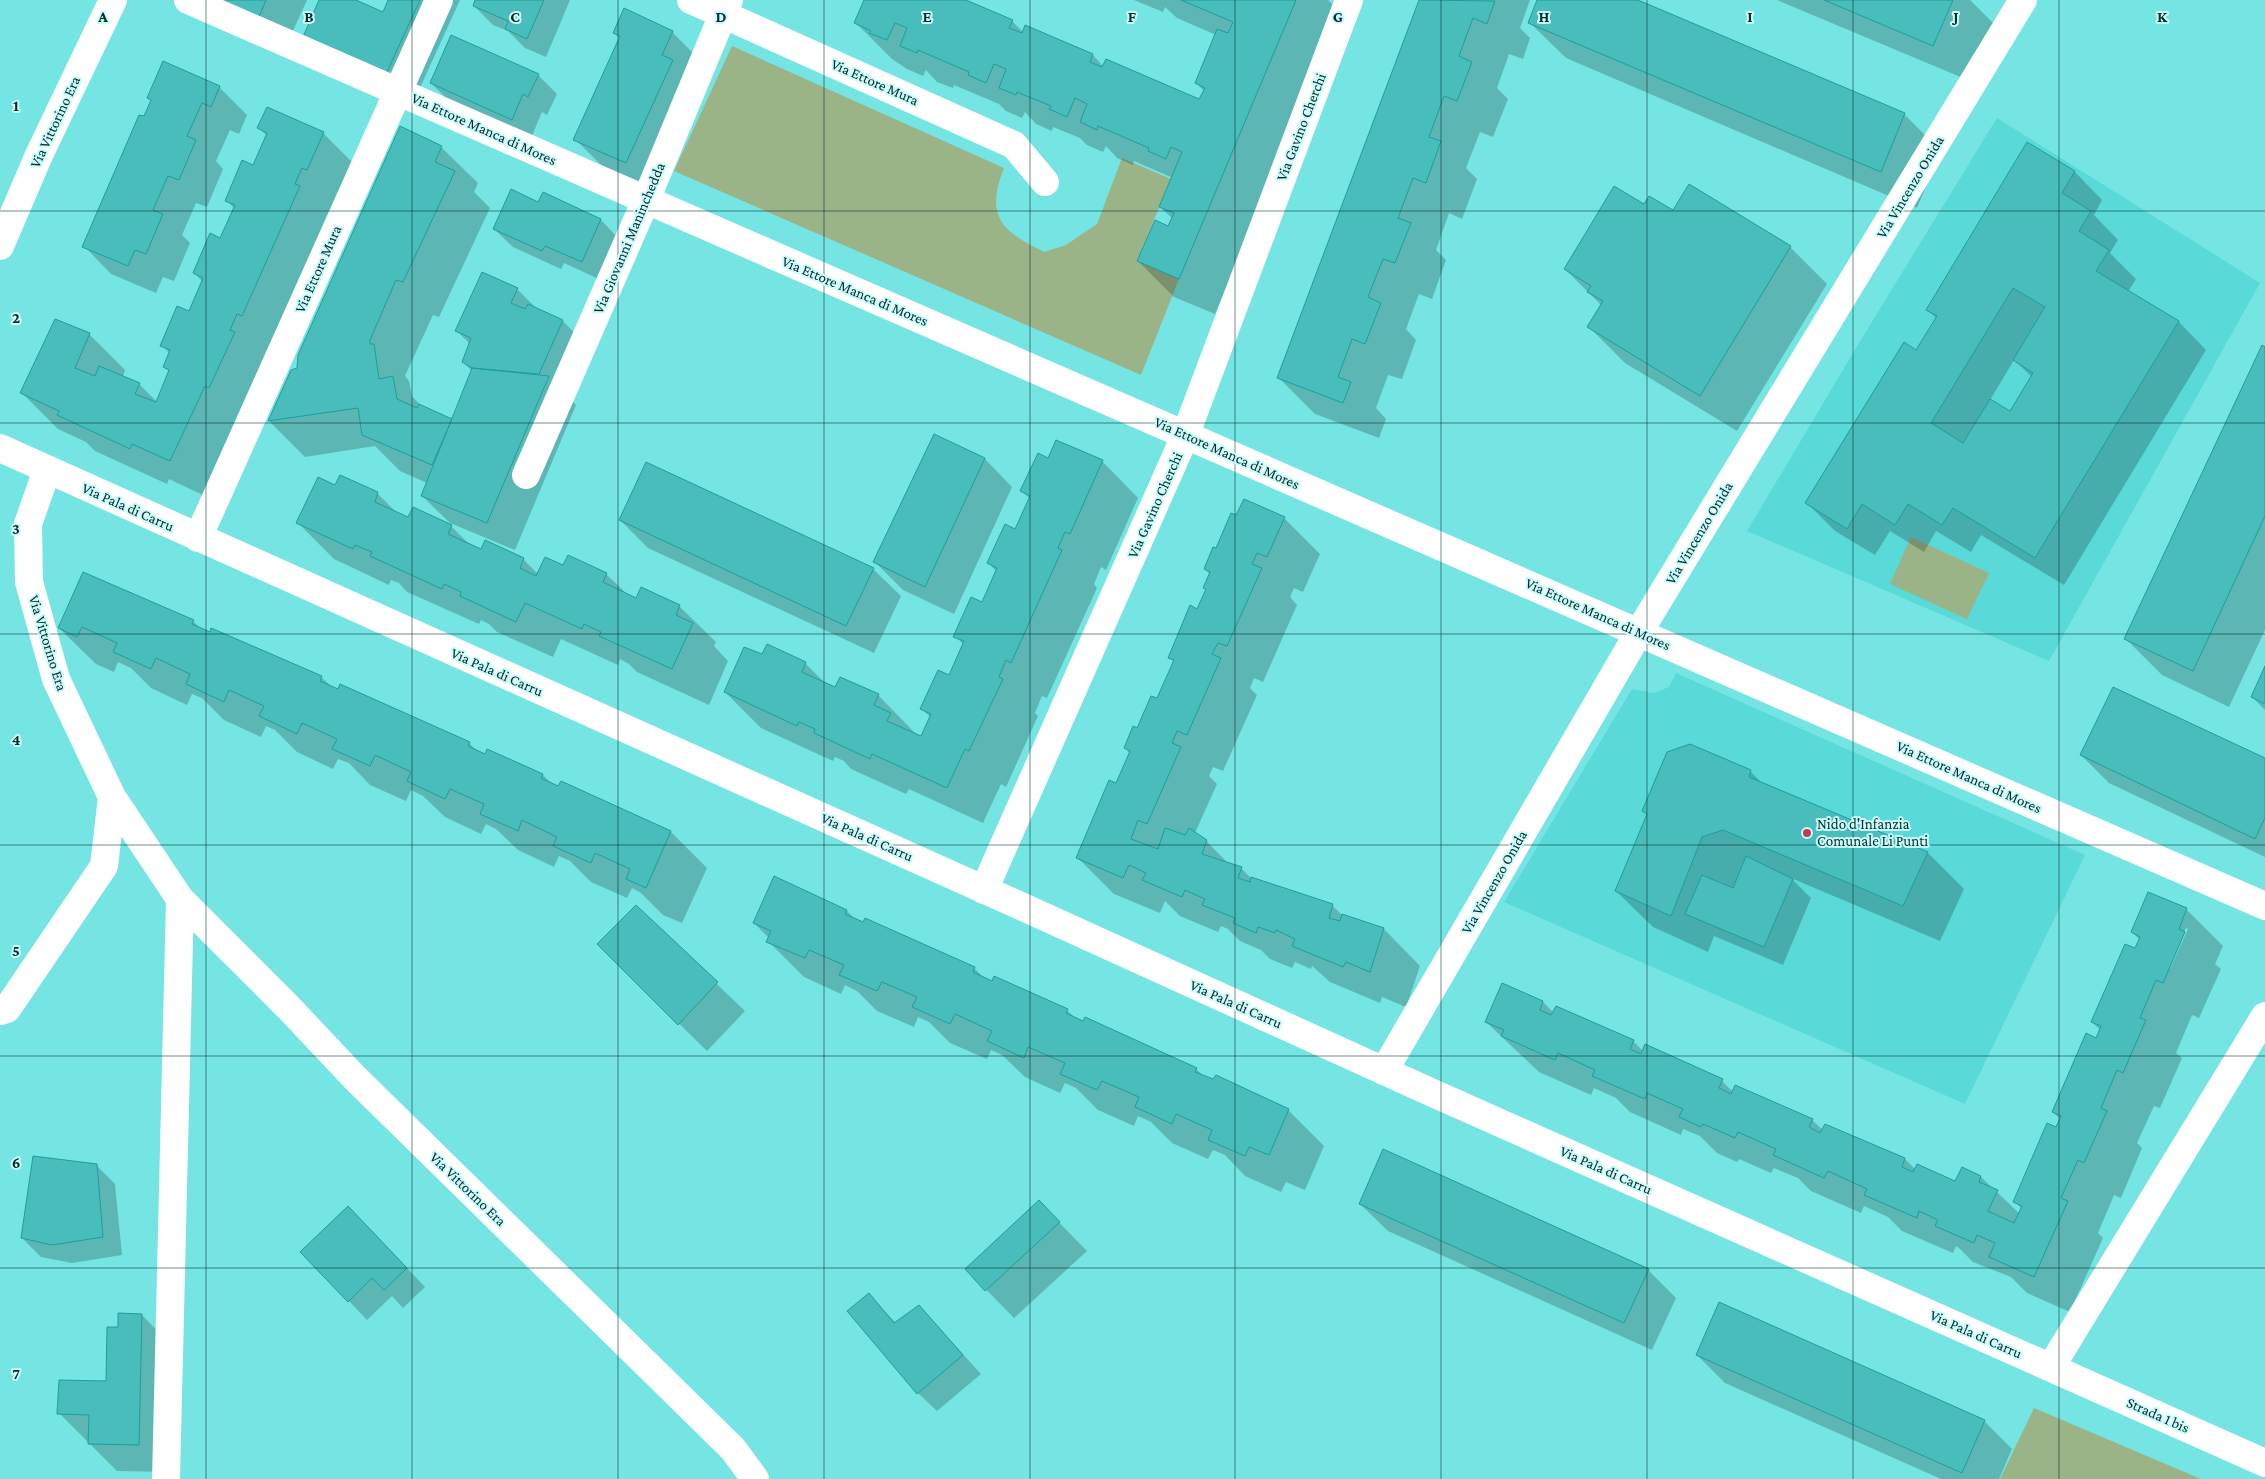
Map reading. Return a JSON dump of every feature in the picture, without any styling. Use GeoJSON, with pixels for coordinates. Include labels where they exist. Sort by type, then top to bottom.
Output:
{"type":"FeatureCollection","features":[{"type":"Feature","properties":{"kind":"street","name":"Via Vittorino Era"},"geometry":{"type":"LineString","coordinates":[[0,246],[39,155],[113,0]]}},
{"type":"Feature","properties":{"kind":"street","name":"Via Ettore Manca di Mores"},"geometry":{"type":"LineString","coordinates":[[188,0],[1040,370],[1185,436],[2265,906]]}},
{"type":"Feature","properties":{"kind":"street","name":"Via Ettore Mura"},"geometry":{"type":"LineString","coordinates":[[198,538],[440,0]]}},
{"type":"Feature","properties":{"kind":"street","name":"Via Ettore Mura"},"geometry":{"type":"LineString","coordinates":[[691,0],[726,7],[1014,145],[1045,182]]}},
{"type":"Feature","properties":{"kind":"street","name":"Via Gavino Cherchi"},"geometry":{"type":"LineString","coordinates":[[984,890],[1185,436],[1349,0]]}},
{"type":"Feature","properties":{"kind":"street","name":"Via Vincenzo Onida"},"geometry":{"type":"LineString","coordinates":[[1384,1071],[1639,632],[2023,0]]}},
{"type":"Feature","properties":{"kind":"street","name":"Via Giovanni Maninchedda"},"geometry":{"type":"LineString","coordinates":[[526,475],[646,200],[726,7]]}},
{"type":"Feature","properties":{"kind":"street"},"geometry":{"type":"LineString","coordinates":[[0,448],[47,470]]}},
{"type":"Feature","properties":{"kind":"street","name":"Via Vittorino Era"},"geometry":{"type":"LineString","coordinates":[[47,470],[28,524],[29,582],[56,679],[112,797],[180,899],[361,1085],[733,1449],[755,1479]]}},
{"type":"Feature","properties":{"kind":"street","name":"Via Pala di Carru"},"geometry":{"type":"LineString","coordinates":[[47,470],[1384,1071],[2051,1367]]}},
{"type":"Feature","properties":{"kind":"street"},"geometry":{"type":"LineString","coordinates":[[0,1011],[8,1009],[104,866],[112,797]]}},
{"type":"Feature","properties":{"kind":"street"},"geometry":{"type":"LineString","coordinates":[[166,1479],[180,899]]}},
{"type":"Feature","properties":{"kind":"street"},"geometry":{"type":"LineString","coordinates":[[2051,1367],[2265,1016]]}},
{"type":"Feature","properties":{"kind":"street","name":"Strada 1 bis"},"geometry":{"type":"LineString","coordinates":[[2051,1367],[2265,1463]]}},
{"type":"Feature","properties":{"kind":"shaded area"},"geometry":{"type":"Polygon","coordinates":[[[1997,118],[2260,283],[2049,661],[1747,531],[1859,343],[1997,118]]]}},
{"type":"Feature","properties":{"kind":"shaded area"},"geometry":{"type":"Polygon","coordinates":[[[1676,673],[2085,855],[1965,1104],[1504,902],[1632,689],[1654,693],[1669,687],[1676,673]]]}},
{"type":"Feature","properties":{"kind":"green space"},"geometry":{"type":"Polygon","coordinates":[[[732,46],[1004,168],[996,198],[997,210],[1001,220],[1007,229],[1017,237],[1044,252],[1066,245],[1097,224],[1122,158],[1171,179],[1137,261],[1179,279],[1141,375],[674,171],[732,46]]]}},
{"type":"Feature","properties":{"kind":"green space"},"geometry":{"type":"Polygon","coordinates":[[[1911,537],[1989,573],[1967,619],[1890,584],[1911,537]]]}},
{"type":"Feature","properties":{"kind":"green space"},"geometry":{"type":"Polygon","coordinates":[[[2034,1408],[2201,1479],[2000,1479],[2034,1408]]]}},
{"type":"Feature","properties":{"kind":"building"},"geometry":{"type":"Polygon","coordinates":[[[222,0],[266,0],[259,17],[222,0]]]}},
{"type":"Feature","properties":{"kind":"building"},"geometry":{"type":"Polygon","coordinates":[[[319,0],[356,0],[383,12],[388,0],[420,0],[386,74],[303,37],[319,0]]]}},
{"type":"Feature","properties":{"kind":"building"},"geometry":{"type":"Polygon","coordinates":[[[475,0],[544,0],[527,39],[505,29],[508,21],[473,6],[475,0]]]}},
{"type":"Feature","properties":{"kind":"building"},"geometry":{"type":"Polygon","coordinates":[[[864,0],[966,0],[1013,20],[1009,28],[1022,33],[1025,25],[1093,54],[1090,62],[1102,67],[1106,59],[1199,99],[1205,88],[1195,83],[1217,29],[1228,33],[1233,22],[1181,0],[1296,0],[1179,279],[1137,261],[1155,220],[1168,226],[1174,213],[1159,207],[1182,152],[1171,147],[1166,159],[1148,151],[1149,148],[1098,126],[1097,130],[1080,122],[1087,104],[1075,98],[1067,117],[1049,109],[1051,106],[1017,92],[1016,95],[999,88],[1006,69],[994,64],[986,83],[968,75],[969,72],[918,50],[917,53],[900,46],[907,28],[895,23],[887,40],[869,33],[871,31],[854,23],[864,0]]]}},
{"type":"Feature","properties":{"kind":"building"},"geometry":{"type":"Polygon","coordinates":[[[1419,0],[1495,1],[1487,24],[1473,18],[1459,56],[1472,62],[1457,101],[1444,96],[1429,137],[1441,141],[1426,183],[1413,178],[1398,218],[1411,223],[1395,263],[1383,259],[1368,297],[1381,303],[1365,344],[1352,339],[1338,377],[1351,382],[1343,403],[1277,378],[1419,0]]]}},
{"type":"Feature","properties":{"kind":"building"},"geometry":{"type":"Polygon","coordinates":[[[1537,0],[1638,0],[1905,113],[1881,172],[1528,23],[1537,0]]]}},
{"type":"Feature","properties":{"kind":"building"},"geometry":{"type":"Polygon","coordinates":[[[1824,0],[1953,0],[1933,46],[1824,0]]]}},
{"type":"Feature","properties":{"kind":"building"},"geometry":{"type":"Polygon","coordinates":[[[624,8],[673,31],[662,55],[673,60],[626,163],[573,140],[620,36],[613,33],[624,8]]]}},
{"type":"Feature","properties":{"kind":"building"},"geometry":{"type":"Polygon","coordinates":[[[451,35],[539,74],[528,97],[523,94],[512,120],[430,83],[451,35]]]}},
{"type":"Feature","properties":{"kind":"building"},"geometry":{"type":"Polygon","coordinates":[[[163,61],[220,86],[211,107],[202,103],[187,136],[196,140],[179,180],[168,176],[153,210],[163,214],[146,254],[135,250],[128,266],[82,247],[139,115],[144,116],[151,100],[147,98],[163,61]]]}},
{"type":"Feature","properties":{"kind":"building"},"geometry":{"type":"Polygon","coordinates":[[[267,107],[324,132],[307,170],[302,168],[295,184],[300,186],[242,316],[237,314],[230,330],[235,332],[209,388],[205,386],[170,461],[132,444],[130,449],[57,415],[59,411],[20,393],[55,319],[90,333],[75,368],[95,376],[99,366],[140,383],[135,394],[156,402],[169,370],[163,367],[170,350],[160,346],[177,306],[189,311],[203,278],[193,273],[210,233],[220,238],[235,205],[225,201],[242,160],[253,165],[267,133],[257,128],[267,107]]]}},
{"type":"Feature","properties":{"kind":"building"},"geometry":{"type":"Polygon","coordinates":[[[400,126],[442,146],[435,162],[455,171],[403,282],[396,280],[370,340],[370,344],[374,344],[379,379],[393,376],[397,399],[417,408],[419,404],[452,419],[432,465],[362,435],[358,408],[268,421],[291,370],[297,368],[298,355],[400,126]]]}},
{"type":"Feature","properties":{"kind":"building"},"geometry":{"type":"Polygon","coordinates":[[[2027,142],[2075,171],[2062,193],[2091,211],[2079,231],[2109,250],[2096,271],[2179,321],[2035,558],[1953,508],[1942,525],[1908,504],[1895,525],[1862,504],[1847,529],[1805,503],[1904,342],[1916,350],[1937,316],[1926,310],[2027,142]],[[2013,288],[1931,423],[1963,443],[1990,399],[2010,411],[2033,373],[2013,360],[2045,307],[2013,288]]]}},
{"type":"Feature","properties":{"kind":"building"},"geometry":{"type":"Polygon","coordinates":[[[1689,184],[1791,246],[1700,396],[1587,327],[1603,301],[1587,292],[1591,286],[1564,269],[1614,186],[1644,204],[1649,196],[1673,210],[1689,184]]]}},
{"type":"Feature","properties":{"kind":"building"},"geometry":{"type":"Polygon","coordinates":[[[511,189],[538,202],[543,192],[601,219],[582,262],[545,246],[542,251],[493,229],[511,189]]]}},
{"type":"Feature","properties":{"kind":"building"},"geometry":{"type":"Polygon","coordinates":[[[482,272],[518,288],[511,303],[525,309],[528,304],[563,320],[539,374],[472,368],[462,362],[471,338],[455,331],[482,272]]]}},
{"type":"Feature","properties":{"kind":"building"},"geometry":{"type":"Polygon","coordinates":[[[2262,345],[2265,347],[2265,516],[2193,671],[2124,639],[2262,345]]]}},
{"type":"Feature","properties":{"kind":"building"},"geometry":{"type":"Polygon","coordinates":[[[472,368],[549,376],[487,523],[421,496],[472,368]]]}},
{"type":"Feature","properties":{"kind":"building"},"geometry":{"type":"Polygon","coordinates":[[[934,434],[985,458],[925,587],[873,562],[934,434]]]}},
{"type":"Feature","properties":{"kind":"building"},"geometry":{"type":"Polygon","coordinates":[[[1056,440],[1103,460],[1070,534],[1065,532],[1058,548],[1062,550],[1011,663],[1006,660],[999,677],[1003,679],[969,751],[965,749],[947,788],[872,754],[870,759],[814,733],[815,729],[799,722],[797,726],[724,692],[744,647],[762,654],[767,644],[806,662],[802,672],[835,687],[840,677],[879,694],[874,705],[891,713],[887,721],[921,736],[931,714],[920,709],[938,670],[949,675],[964,641],[953,637],[971,597],[982,602],[997,568],[987,563],[1005,524],[1015,529],[1030,496],[1020,491],[1038,453],[1048,458],[1056,440]]]}},
{"type":"Feature","properties":{"kind":"building"},"geometry":{"type":"Polygon","coordinates":[[[646,462],[874,568],[846,626],[619,520],[646,462]]]}},
{"type":"Feature","properties":{"kind":"building"},"geometry":{"type":"Polygon","coordinates":[[[340,475],[378,492],[375,502],[408,517],[413,507],[452,525],[448,534],[481,549],[485,540],[524,558],[520,568],[536,576],[545,557],[563,565],[568,555],[607,573],[603,582],[636,598],[641,587],[680,605],[676,615],[693,623],[672,669],[599,636],[601,632],[584,624],[582,629],[525,603],[516,622],[460,596],[461,592],[444,584],[442,589],[370,556],[372,552],[355,545],[353,549],[296,523],[318,477],[335,485],[340,475]]]}},
{"type":"Feature","properties":{"kind":"building"},"geometry":{"type":"Polygon","coordinates":[[[1244,499],[1285,517],[1267,557],[1257,553],[1252,564],[1262,568],[1227,646],[1218,643],[1212,654],[1221,658],[1187,735],[1177,731],[1172,743],[1181,747],[1147,824],[1138,820],[1131,839],[1158,849],[1165,828],[1185,835],[1189,828],[1207,840],[1202,854],[1242,867],[1238,878],[1250,882],[1251,877],[1333,904],[1329,918],[1340,921],[1342,914],[1384,928],[1370,972],[1346,962],[1343,967],[1292,946],[1295,939],[1276,930],[1275,933],[1258,927],[1256,933],[1233,923],[1235,918],[1202,905],[1205,899],[1185,890],[1182,897],[1142,880],[1146,873],[1129,865],[1123,878],[1076,858],[1109,780],[1116,783],[1130,751],[1124,748],[1133,726],[1137,728],[1151,696],[1157,698],[1174,660],[1168,658],[1190,605],[1197,609],[1206,589],[1203,588],[1210,572],[1204,569],[1213,547],[1216,548],[1231,513],[1236,515],[1244,499]]]}},
{"type":"Feature","properties":{"kind":"building"},"geometry":{"type":"Polygon","coordinates":[[[83,572],[194,620],[192,624],[210,632],[211,628],[322,676],[320,681],[338,689],[340,684],[470,742],[468,746],[485,754],[487,749],[543,774],[541,778],[558,786],[561,781],[671,831],[646,888],[626,879],[630,869],[595,853],[591,863],[553,846],[557,837],[522,820],[518,831],[480,814],[484,804],[450,789],[445,799],[407,781],[411,772],[375,755],[370,766],[332,749],[337,739],[302,723],[297,734],[259,716],[264,706],[229,690],[224,702],[186,684],[190,674],[156,658],[151,669],[113,652],[117,643],[82,627],[77,637],[58,628],[83,572]]]}},
{"type":"Feature","properties":{"kind":"building"},"geometry":{"type":"Polygon","coordinates":[[[2265,666],[2265,704],[2251,697],[2265,666]]]}},
{"type":"Feature","properties":{"kind":"building"},"geometry":{"type":"Polygon","coordinates":[[[2113,687],[2265,758],[2265,818],[2255,839],[2080,755],[2113,687]]]}},
{"type":"Feature","properties":{"kind":"building","name":"Nido d'Infanzia Comunale Li Punti"},"geometry":{"type":"Polygon","coordinates":[[[1690,744],[1751,770],[1749,777],[1928,852],[1903,906],[1723,830],[1702,837],[1671,916],[1615,891],[1647,814],[1642,811],[1667,752],[1690,744]]]}},
{"type":"Feature","properties":{"kind":"building"},"geometry":{"type":"Polygon","coordinates":[[[1746,856],[1793,879],[1764,947],[1685,914],[1702,875],[1733,888],[1746,856]]]}},
{"type":"Feature","properties":{"kind":"building"},"geometry":{"type":"Polygon","coordinates":[[[774,876],[847,910],[845,914],[863,922],[865,918],[975,967],[973,972],[992,981],[994,976],[1068,1009],[1066,1013],[1083,1021],[1085,1017],[1197,1068],[1195,1072],[1213,1079],[1216,1075],[1289,1109],[1269,1155],[1249,1147],[1245,1156],[1208,1140],[1212,1130],[1176,1114],[1172,1124],[1135,1107],[1139,1097],[1102,1081],[1097,1090],[1060,1074],[1065,1063],[1028,1047],[1024,1058],[987,1041],[992,1031],[955,1014],[950,1024],[912,1007],[917,997],[882,982],[877,991],[839,975],[844,965],[809,950],[805,958],[766,942],[771,931],[753,923],[774,876]]]}},
{"type":"Feature","properties":{"kind":"building"},"geometry":{"type":"Polygon","coordinates":[[[2148,892],[2187,908],[2179,929],[2185,932],[2163,983],[2156,980],[2140,1018],[2146,1020],[2123,1073],[2117,1070],[2101,1108],[2107,1111],[2084,1163],[2078,1160],[2061,1198],[2068,1201],[2034,1277],[1989,1257],[1995,1243],[1977,1235],[1974,1243],[1935,1226],[1938,1220],[1919,1211],[1917,1218],[1864,1195],[1867,1189],[1828,1171],[1824,1178],[1773,1155],[1776,1149],[1738,1132],[1735,1138],[1703,1124],[1701,1127],[1679,1117],[1683,1109],[1647,1093],[1645,1099],[1592,1076],[1595,1070],[1558,1053],[1555,1060],[1501,1036],[1504,1030],[1485,1022],[1502,983],[1543,1001],[1540,1010],[1551,1015],[1556,1006],[1634,1040],[1630,1049],[1641,1054],[1645,1044],[1723,1079],[1719,1088],[1731,1094],[1735,1085],[1813,1119],[1809,1127],[1820,1133],[1825,1124],[1905,1158],[1902,1167],[1913,1172],[1917,1164],[1955,1181],[1962,1167],[1981,1176],[1979,1182],[1998,1190],[1988,1211],[2014,1223],[2022,1206],[2013,1202],[2047,1123],[2056,1127],[2061,1116],[2052,1112],[2086,1033],[2096,1038],[2101,1026],[2091,1022],[2125,944],[2135,948],[2140,937],[2131,932],[2148,892]]]}},
{"type":"Feature","properties":{"kind":"building"},"geometry":{"type":"Polygon","coordinates":[[[636,905],[718,982],[678,1025],[597,944],[636,905]]]}},
{"type":"Feature","properties":{"kind":"building"},"geometry":{"type":"Polygon","coordinates":[[[1383,1149],[1649,1269],[1624,1323],[1359,1204],[1383,1149]]]}},
{"type":"Feature","properties":{"kind":"building"},"geometry":{"type":"Polygon","coordinates":[[[33,1156],[97,1164],[103,1237],[52,1245],[21,1238],[33,1156]]]}},
{"type":"Feature","properties":{"kind":"building"},"geometry":{"type":"Polygon","coordinates":[[[1039,1200],[1060,1222],[985,1291],[965,1269],[1039,1200]]]}},
{"type":"Feature","properties":{"kind":"building"},"geometry":{"type":"Polygon","coordinates":[[[348,1206],[407,1268],[384,1290],[372,1278],[348,1302],[300,1252],[348,1206]]]}},
{"type":"Feature","properties":{"kind":"building"},"geometry":{"type":"Polygon","coordinates":[[[869,1293],[894,1323],[919,1305],[963,1355],[917,1394],[847,1311],[869,1293]]]}},
{"type":"Feature","properties":{"kind":"building"},"geometry":{"type":"Polygon","coordinates":[[[1719,1302],[1985,1420],[1962,1473],[1696,1355],[1719,1302]]]}},
{"type":"Feature","properties":{"kind":"building"},"geometry":{"type":"Polygon","coordinates":[[[118,1313],[142,1314],[139,1445],[88,1444],[89,1415],[57,1414],[59,1380],[106,1381],[107,1327],[118,1327],[118,1313]]]}},
{"type":"Feature","properties":{"kind":"place","name":"Nido d'Infanzia Comunale Li Punti"},"geometry":{"type":"Point","coordinates":[1807,833]}}]}
